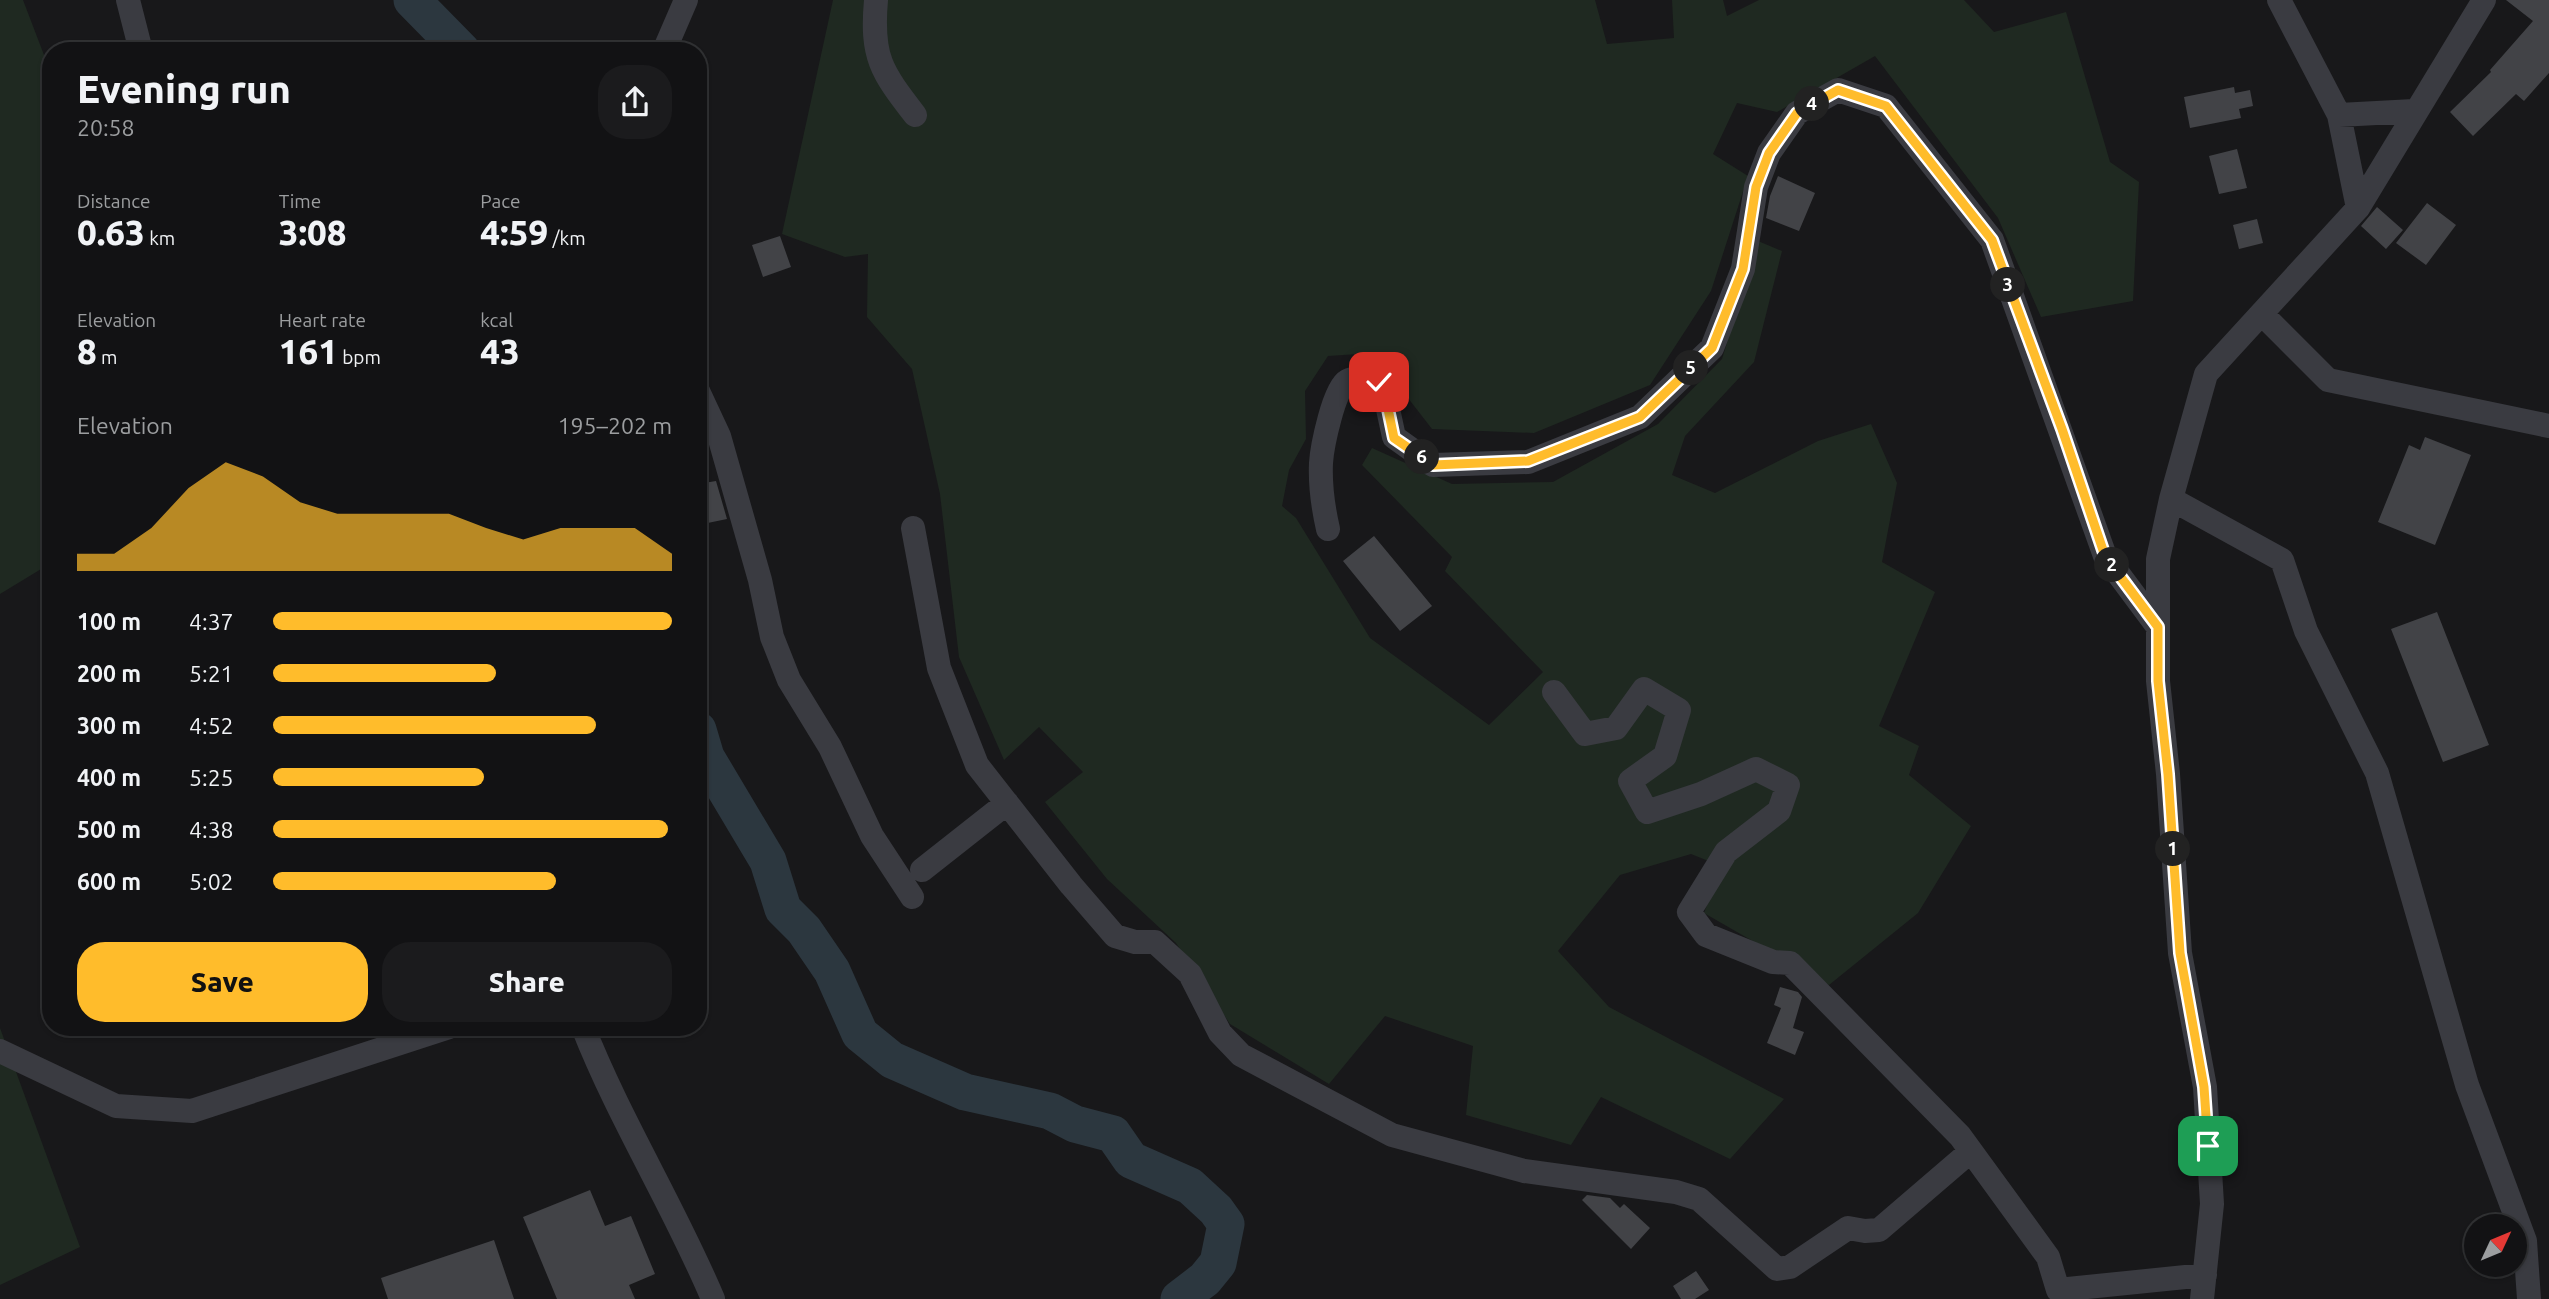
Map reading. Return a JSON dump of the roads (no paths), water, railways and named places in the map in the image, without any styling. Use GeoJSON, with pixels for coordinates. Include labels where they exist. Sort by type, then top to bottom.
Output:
{"type":"FeatureCollection","features":[{"type":"Feature","properties":{"kind":"street"},"geometry":{"type":"LineString","coordinates":[[128,0],[139,42]]}},
{"type":"Feature","properties":{"kind":"street"},"geometry":{"type":"LineString","coordinates":[[668,42],[686,0]]}},
{"type":"Feature","properties":{"kind":"street"},"geometry":{"type":"LineString","coordinates":[[876,0],[873,30],[876,50],[882,67],[915,115]]}},
{"type":"Feature","properties":{"kind":"street"},"geometry":{"type":"LineString","coordinates":[[2279,0],[2339,115],[2358,208]]}},
{"type":"Feature","properties":{"kind":"street"},"geometry":{"type":"LineString","coordinates":[[1554,692],[1585,734],[1616,729],[1644,689],[1679,710],[1665,756],[1630,781],[1647,812],[1701,794],[1755,769],[1788,785],[1779,810],[1726,852],[1689,912],[1706,935],[1773,962],[1790,963],[1960,1136],[2048,1257],[2058,1290],[2204,1287],[2211,1205],[2204,1087],[2180,953],[2168,774],[2158,681],[2158,559],[2171,499],[2206,374],[2263,315],[2358,208],[2414,111],[2484,0]]}},
{"type":"Feature","properties":{"kind":"street"},"geometry":{"type":"LineString","coordinates":[[1328,529],[1322,506],[1321,461],[1336,397],[1344,382],[1358,377],[1379,382],[1394,438],[1433,465],[1528,461],[1640,417],[1712,348],[1743,269],[1756,187],[1769,153],[1797,113],[1838,90],[1886,106],[1992,240],[2062,429],[2105,556],[2158,627]]}},
{"type":"Feature","properties":{"kind":"street"},"geometry":{"type":"LineString","coordinates":[[2339,115],[2414,111]]}},
{"type":"Feature","properties":{"kind":"street"},"geometry":{"type":"LineString","coordinates":[[2263,315],[2328,380],[2549,426]]}},
{"type":"Feature","properties":{"kind":"street"},"geometry":{"type":"LineString","coordinates":[[707,410],[719,436],[760,580],[772,637],[789,680],[830,747],[872,836],[912,897]]}},
{"type":"Feature","properties":{"kind":"street"},"geometry":{"type":"LineString","coordinates":[[2171,499],[2282,560],[2306,631],[2377,773],[2467,1085],[2525,1241],[2529,1299]]}},
{"type":"Feature","properties":{"kind":"street"},"geometry":{"type":"LineString","coordinates":[[913,528],[939,668],[977,765],[1071,886],[1115,936],[1135,942],[1155,942],[1190,974],[1220,1032],[1241,1055],[1392,1135],[1524,1171],[1676,1192],[1699,1199],[1777,1269],[1790,1267],[1848,1228],[1879,1230],[1971,1151]]}},
{"type":"Feature","properties":{"kind":"street"},"geometry":{"type":"LineString","coordinates":[[922,870],[1007,803]]}},
{"type":"Feature","properties":{"kind":"street"},"geometry":{"type":"LineString","coordinates":[[0,1052],[116,1105],[192,1111],[421,1036]]}},
{"type":"Feature","properties":{"kind":"street"},"geometry":{"type":"LineString","coordinates":[[586,1036],[601,1074],[693,1251],[712,1299]]}},
{"type":"Feature","properties":{"kind":"waterway"},"geometry":{"type":"LineString","coordinates":[[412,0],[453,42]]}},
{"type":"Feature","properties":{"kind":"waterway"},"geometry":{"type":"LineString","coordinates":[[707,759],[768,861],[783,909],[804,930],[832,971],[860,1034],[892,1060],[965,1092],[1050,1111],[1075,1124],[1113,1134],[1131,1160],[1190,1186],[1216,1210],[1226,1224],[1218,1263],[1205,1279],[1179,1299]]}}]}
